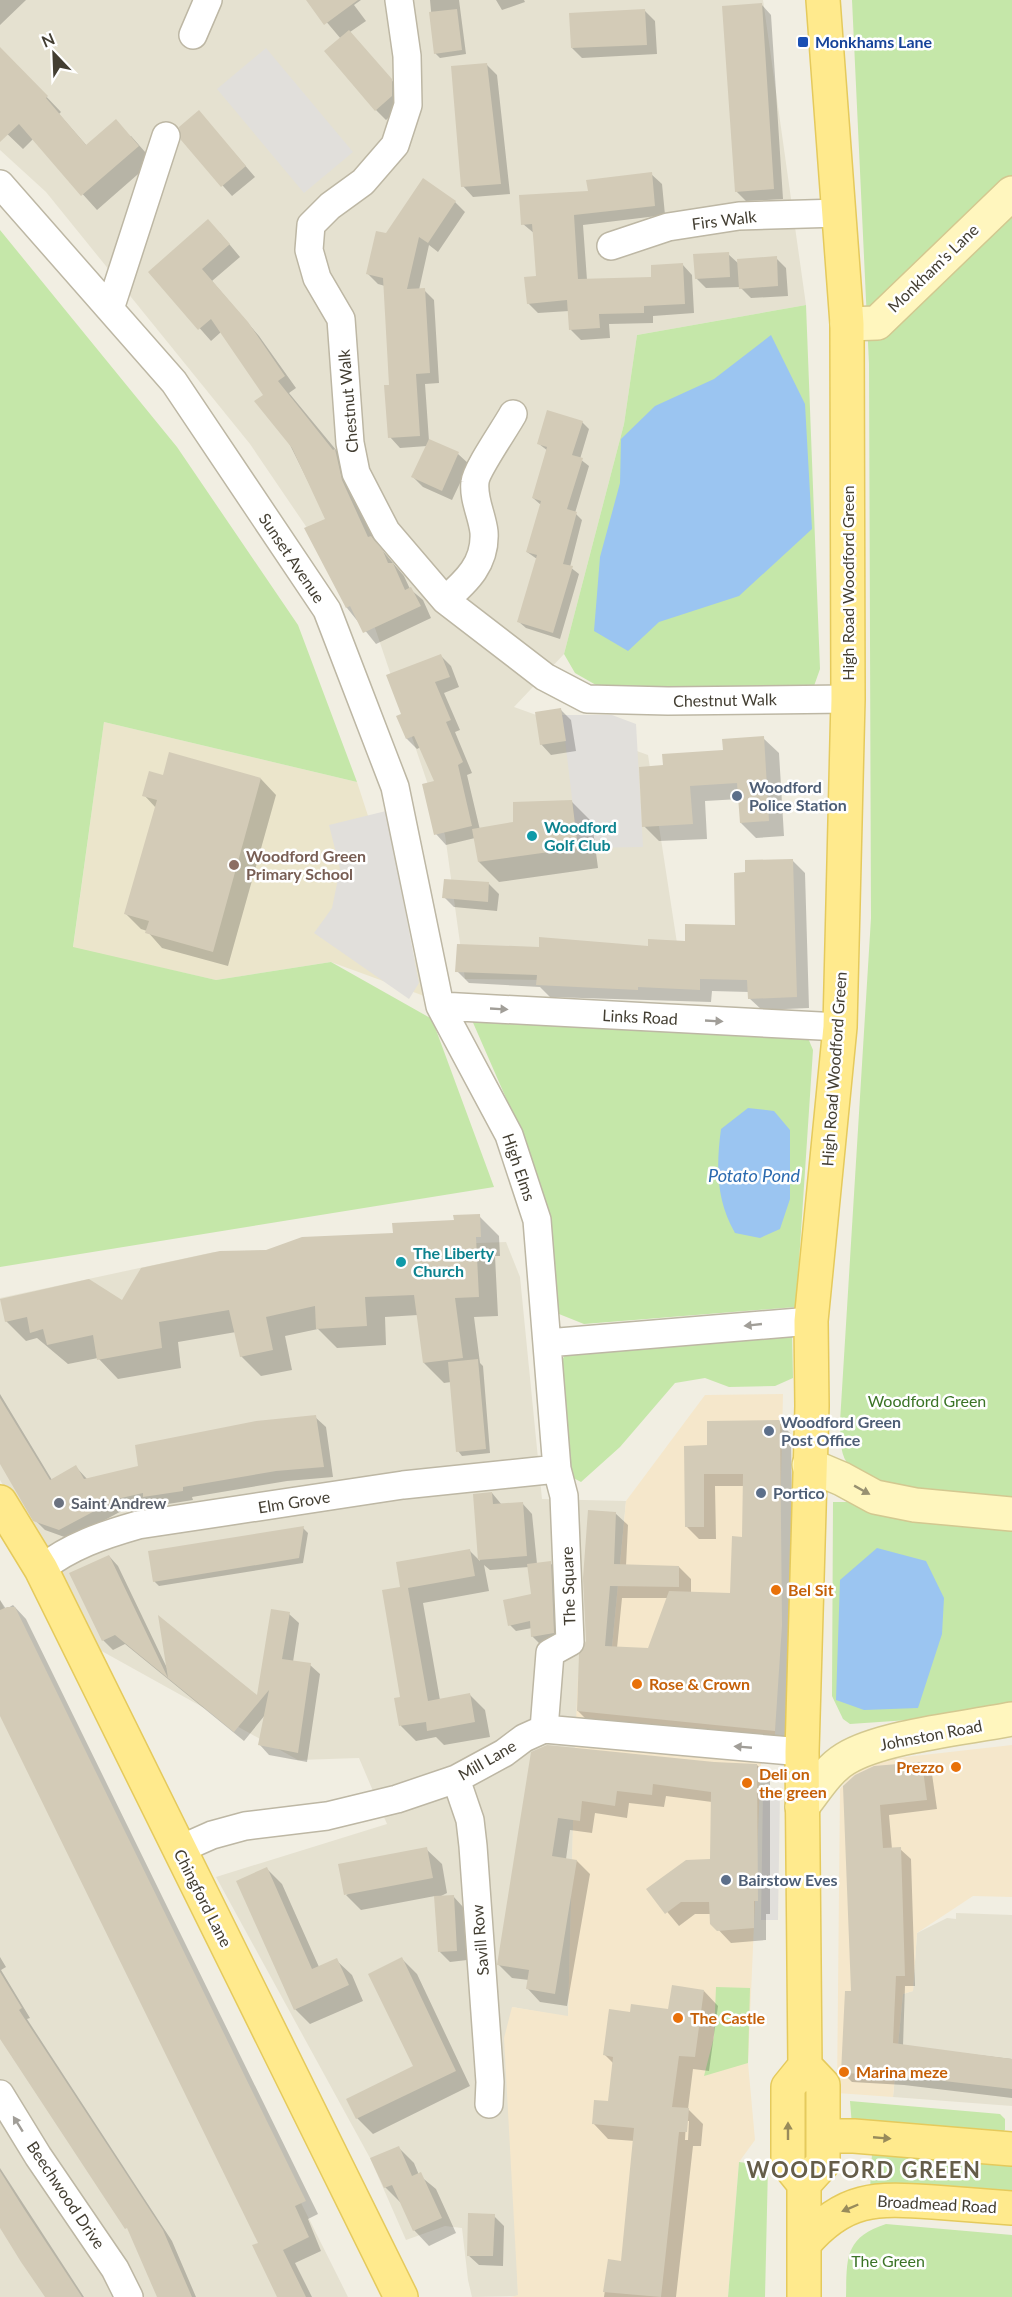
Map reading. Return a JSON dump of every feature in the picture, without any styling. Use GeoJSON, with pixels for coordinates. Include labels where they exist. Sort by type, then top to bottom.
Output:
{"type":"FeatureCollection","features":[{"type":"Feature","properties":{"kind":"main road","name":"High Road Woodford Green"},"geometry":{"type":"LineString","coordinates":[[805,2066],[802,1752],[811,1321],[840,1028],[849,699],[846,324],[840,213],[823,0]]}},
{"type":"Feature","properties":{"kind":"main road","name":"Chingford Lane"},"geometry":{"type":"LineString","coordinates":[[0,1502],[41,1569],[400,2297]]}},
{"type":"Feature","properties":{"kind":"main road"},"geometry":{"type":"LineString","coordinates":[[804,2184],[823,2163],[823,2085],[805,2066],[788,2087],[788,2164],[804,2184],[804,2297]]}},
{"type":"Feature","properties":{"kind":"main road"},"geometry":{"type":"LineString","coordinates":[[823,2136],[854,2136],[1012,2149]]}},
{"type":"Feature","properties":{"kind":"main road","name":"Broadmead Road"},"geometry":{"type":"LineString","coordinates":[[804,2244],[819,2226],[838,2213],[875,2199],[1012,2208]]}},
{"type":"Feature","properties":{"kind":"street"},"geometry":{"type":"LineString","coordinates":[[193,35],[208,0]]}},
{"type":"Feature","properties":{"kind":"street","name":"Chestnut Walk"},"geometry":{"type":"LineString","coordinates":[[399,0],[407,56],[408,105],[395,145],[363,182],[330,206],[311,225],[309,250],[317,278],[341,319],[350,443],[356,473],[386,531],[445,600],[545,677],[587,699],[668,701],[849,699]]}},
{"type":"Feature","properties":{"kind":"street"},"geometry":{"type":"LineString","coordinates":[[110,309],[166,136]]}},
{"type":"Feature","properties":{"kind":"street","name":"Sunset Avenue"},"geometry":{"type":"LineString","coordinates":[[0,184],[174,382],[327,610],[395,787],[440,1006]]}},
{"type":"Feature","properties":{"kind":"street","name":"Monkham's Lane"},"geometry":{"type":"LineString","coordinates":[[846,324],[877,323],[1012,193]]}},
{"type":"Feature","properties":{"kind":"street","name":"Firs Walk"},"geometry":{"type":"LineString","coordinates":[[611,246],[668,227],[739,216],[840,213]]}},
{"type":"Feature","properties":{"kind":"street"},"geometry":{"type":"LineString","coordinates":[[445,600],[465,582],[482,558],[484,532],[476,501],[474,480],[513,414]]}},
{"type":"Feature","properties":{"kind":"street","name":"Links Road"},"geometry":{"type":"LineString","coordinates":[[440,1006],[840,1028]]}},
{"type":"Feature","properties":{"kind":"street","name":"High Elms"},"geometry":{"type":"LineString","coordinates":[[440,1006],[509,1134],[537,1220],[557,1470]]}},
{"type":"Feature","properties":{"kind":"street"},"geometry":{"type":"LineString","coordinates":[[547,1343],[811,1321]]}},
{"type":"Feature","properties":{"kind":"street"},"geometry":{"type":"LineString","coordinates":[[809,1465],[875,1497],[915,1505],[1012,1514]]}},
{"type":"Feature","properties":{"kind":"street","name":"Elm Grove"},"geometry":{"type":"LineString","coordinates":[[41,1569],[71,1549],[103,1535],[138,1525],[403,1485],[557,1470]]}},
{"type":"Feature","properties":{"kind":"street","name":"The Square"},"geometry":{"type":"LineString","coordinates":[[544,1729],[550,1653],[570,1642],[564,1496],[557,1470]]}},
{"type":"Feature","properties":{"kind":"street","name":"Johnston Road"},"geometry":{"type":"LineString","coordinates":[[802,1807],[824,1778],[845,1759],[879,1744],[1012,1719]]}},
{"type":"Feature","properties":{"kind":"street"},"geometry":{"type":"LineString","coordinates":[[544,1729],[802,1752]]}},
{"type":"Feature","properties":{"kind":"street","name":"Mill Lane"},"geometry":{"type":"LineString","coordinates":[[178,1850],[212,1835],[245,1826],[327,1816],[397,1800],[456,1779],[504,1753],[524,1738],[544,1729]]}},
{"type":"Feature","properties":{"kind":"street","name":"Savill Row"},"geometry":{"type":"LineString","coordinates":[[456,1779],[470,1820],[473,1846],[490,2082],[489,2104]]}},
{"type":"Feature","properties":{"kind":"street","name":"Beechwood Drive"},"geometry":{"type":"LineString","coordinates":[[0,2094],[38,2156],[115,2269],[129,2297]]}},
{"type":"Feature","properties":{"kind":"shaded area"},"geometry":{"type":"Polygon","coordinates":[[[0,0],[763,0],[806,305],[637,335],[624,424],[564,654],[514,707],[648,755],[683,982],[465,979],[445,835],[375,628],[250,444],[46,192],[0,150],[0,0]]]}},
{"type":"Feature","properties":{"kind":"shaded area"},"geometry":{"type":"Polygon","coordinates":[[[266,48],[353,152],[304,193],[217,89],[266,48]]]}},
{"type":"Feature","properties":{"kind":"shaded area"},"geometry":{"type":"Polygon","coordinates":[[[562,715],[612,715],[636,724],[643,847],[578,848],[562,715]]]}},
{"type":"Feature","properties":{"kind":"shaded area","name":"Woodford Green Primary School"},"geometry":{"type":"Polygon","coordinates":[[[104,722],[357,782],[427,997],[331,962],[216,980],[73,948],[104,722]]]}},
{"type":"Feature","properties":{"kind":"shaded area"},"geometry":{"type":"Polygon","coordinates":[[[386,811],[419,983],[409,999],[314,933],[332,908],[340,869],[329,825],[386,811]]]}},
{"type":"Feature","properties":{"kind":"shaded area"},"geometry":{"type":"Polygon","coordinates":[[[506,1242],[520,1277],[542,1499],[626,1501],[609,1678],[576,1722],[568,2017],[512,2007],[518,2296],[472,2297],[462,2228],[445,2226],[406,2240],[370,2158],[216,1877],[387,1824],[359,1758],[298,1760],[98,1649],[0,1480],[0,1298],[214,1252],[506,1242]]]}},
{"type":"Feature","properties":{"kind":"shaded area"},"geometry":{"type":"Polygon","coordinates":[[[783,1394],[775,1735],[576,1722],[578,1677],[609,1678],[626,1501],[705,1395],[783,1394]]]}},
{"type":"Feature","properties":{"kind":"shaded area"},"geometry":{"type":"Polygon","coordinates":[[[0,1600],[348,2297],[0,2297],[0,1600]]]}},
{"type":"Feature","properties":{"kind":"shaded area"},"geometry":{"type":"Polygon","coordinates":[[[575,1744],[761,1762],[748,2063],[755,2140],[739,2162],[728,2297],[511,2297],[518,2295],[504,2038],[512,2007],[568,2016],[575,1744]]]}},
{"type":"Feature","properties":{"kind":"shaded area"},"geometry":{"type":"Polygon","coordinates":[[[1012,1745],[1012,1897],[973,1896],[917,1933],[913,1991],[903,1994],[893,2097],[837,2093],[840,1789],[861,1762],[1012,1745]]]}},
{"type":"Feature","properties":{"kind":"shaded area"},"geometry":{"type":"Polygon","coordinates":[[[763,1791],[780,1791],[778,1920],[761,1920],[763,1791]]]}},
{"type":"Feature","properties":{"kind":"shaded area"},"geometry":{"type":"Polygon","coordinates":[[[956,1913],[1012,1915],[1012,2106],[893,2097],[903,1994],[913,1991],[917,1933],[947,1918],[956,1919],[956,1913]]]}},
{"type":"Feature","properties":{"kind":"green space","name":"Woodford Green"},"geometry":{"type":"Polygon","coordinates":[[[852,0],[1012,0],[1012,1504],[924,1491],[876,1480],[858,1472],[847,1463],[841,1443],[840,1422],[871,918],[869,364],[852,0]]]}},
{"type":"Feature","properties":{"kind":"green space"},"geometry":{"type":"Polygon","coordinates":[[[0,230],[177,447],[298,625],[357,782],[104,722],[73,947],[216,980],[331,962],[432,1019],[494,1187],[0,1267],[0,230]]]}},
{"type":"Feature","properties":{"kind":"green space"},"geometry":{"type":"Polygon","coordinates":[[[806,305],[820,669],[814,686],[676,689],[596,685],[575,673],[564,654],[624,424],[637,335],[806,305]]]}},
{"type":"Feature","properties":{"kind":"green space"},"geometry":{"type":"Polygon","coordinates":[[[471,1018],[808,1038],[813,1050],[796,1307],[584,1324],[559,1314],[548,1281],[542,1196],[527,1146],[471,1018]]]}},
{"type":"Feature","properties":{"kind":"green space"},"geometry":{"type":"Polygon","coordinates":[[[792,1332],[793,1378],[775,1386],[729,1387],[705,1378],[675,1383],[620,1447],[581,1482],[566,1474],[559,1368],[566,1352],[792,1332]]]}},
{"type":"Feature","properties":{"kind":"green space"},"geometry":{"type":"Polygon","coordinates":[[[833,1502],[847,1502],[885,1512],[1012,1524],[1012,1702],[923,1719],[850,1724],[843,1719],[832,1696],[833,1502]]]}},
{"type":"Feature","properties":{"kind":"green space"},"geometry":{"type":"Polygon","coordinates":[[[716,1987],[750,1988],[748,2063],[704,2076],[714,2037],[716,1987]]]}},
{"type":"Feature","properties":{"kind":"green space"},"geometry":{"type":"Polygon","coordinates":[[[850,2101],[1000,2114],[1005,2119],[1005,2130],[999,2134],[852,2126],[850,2101]]]}},
{"type":"Feature","properties":{"kind":"green space"},"geometry":{"type":"Polygon","coordinates":[[[872,2153],[1012,2166],[1012,2198],[870,2190],[872,2153]]]}},
{"type":"Feature","properties":{"kind":"green space"},"geometry":{"type":"Polygon","coordinates":[[[739,2162],[768,2166],[765,2297],[728,2297],[739,2162]]]}},
{"type":"Feature","properties":{"kind":"green space","name":"The Green"},"geometry":{"type":"Polygon","coordinates":[[[886,2224],[1012,2235],[1012,2297],[846,2297],[848,2260],[855,2243],[862,2236],[886,2224]]]}},
{"type":"Feature","properties":{"kind":"water"},"geometry":{"type":"Polygon","coordinates":[[[771,335],[805,404],[812,529],[739,596],[659,622],[628,651],[594,631],[600,557],[620,483],[621,439],[655,406],[714,379],[771,335]]]}},
{"type":"Feature","properties":{"kind":"water","name":"Potato Pond"},"geometry":{"type":"Polygon","coordinates":[[[748,1108],[774,1111],[790,1130],[790,1199],[780,1229],[760,1238],[735,1233],[724,1208],[719,1182],[718,1156],[721,1129],[748,1108]]]}},
{"type":"Feature","properties":{"kind":"water"},"geometry":{"type":"Polygon","coordinates":[[[877,1548],[926,1561],[944,1598],[942,1634],[918,1708],[864,1710],[836,1700],[840,1580],[877,1548]]]}},
{"type":"Feature","properties":{"kind":"building"},"geometry":{"type":"Polygon","coordinates":[[[306,0],[358,0],[324,25],[306,0]]]}},
{"type":"Feature","properties":{"kind":"building"},"geometry":{"type":"Polygon","coordinates":[[[762,3],[774,189],[735,192],[722,6],[762,3]]]}},
{"type":"Feature","properties":{"kind":"building"},"geometry":{"type":"Polygon","coordinates":[[[457,9],[462,50],[434,54],[429,12],[457,9]]]}},
{"type":"Feature","properties":{"kind":"building"},"geometry":{"type":"Polygon","coordinates":[[[645,9],[647,45],[571,48],[569,13],[645,9]]]}},
{"type":"Feature","properties":{"kind":"building"},"geometry":{"type":"Polygon","coordinates":[[[349,30],[392,79],[392,96],[375,111],[324,51],[349,30]]]}},
{"type":"Feature","properties":{"kind":"building"},"geometry":{"type":"Polygon","coordinates":[[[0,47],[48,96],[46,98],[86,145],[116,119],[139,146],[81,196],[19,124],[0,142],[0,47]]]}},
{"type":"Feature","properties":{"kind":"building"},"geometry":{"type":"Polygon","coordinates":[[[487,63],[501,184],[461,187],[451,66],[487,63]]]}},
{"type":"Feature","properties":{"kind":"building"},"geometry":{"type":"Polygon","coordinates":[[[199,110],[246,166],[221,187],[181,140],[179,127],[199,110]]]}},
{"type":"Feature","properties":{"kind":"building"},"geometry":{"type":"Polygon","coordinates":[[[652,172],[655,206],[574,215],[578,279],[651,277],[651,265],[683,263],[685,304],[644,306],[644,313],[599,314],[600,328],[569,330],[567,300],[527,304],[524,277],[536,276],[534,248],[532,224],[521,225],[519,195],[588,191],[586,180],[652,172]]]}},
{"type":"Feature","properties":{"kind":"building"},"geometry":{"type":"Polygon","coordinates":[[[423,178],[456,201],[428,243],[419,237],[407,289],[425,288],[430,373],[416,374],[420,436],[388,438],[384,385],[389,385],[383,278],[366,274],[376,231],[386,233],[423,178]]]}},
{"type":"Feature","properties":{"kind":"building"},"geometry":{"type":"Polygon","coordinates":[[[208,219],[230,244],[202,269],[248,322],[285,376],[278,381],[333,450],[335,449],[342,480],[368,537],[371,536],[383,551],[388,563],[393,563],[405,590],[411,587],[421,606],[363,633],[350,606],[346,608],[304,528],[325,519],[292,448],[254,401],[263,395],[211,319],[198,330],[148,272],[208,219]]]}},
{"type":"Feature","properties":{"kind":"building"},"geometry":{"type":"Polygon","coordinates":[[[729,252],[730,277],[695,279],[693,254],[729,252]]]}},
{"type":"Feature","properties":{"kind":"building"},"geometry":{"type":"Polygon","coordinates":[[[777,256],[778,286],[739,289],[737,259],[777,256]]]}},
{"type":"Feature","properties":{"kind":"building"},"geometry":{"type":"Polygon","coordinates":[[[547,410],[583,421],[572,455],[583,458],[567,509],[577,512],[563,564],[573,566],[553,633],[517,622],[537,555],[526,552],[541,501],[532,498],[547,447],[537,444],[547,410]]]}},
{"type":"Feature","properties":{"kind":"building"},"geometry":{"type":"Polygon","coordinates":[[[429,439],[459,452],[442,491],[411,477],[429,439]]]}},
{"type":"Feature","properties":{"kind":"building"},"geometry":{"type":"Polygon","coordinates":[[[441,654],[450,677],[435,682],[451,720],[446,722],[463,762],[458,765],[472,826],[434,835],[422,784],[434,781],[414,736],[406,739],[396,716],[401,714],[386,675],[441,654]]]}},
{"type":"Feature","properties":{"kind":"building"},"geometry":{"type":"Polygon","coordinates":[[[561,708],[566,741],[540,745],[535,712],[561,708]]]}},
{"type":"Feature","properties":{"kind":"building"},"geometry":{"type":"Polygon","coordinates":[[[764,736],[769,821],[740,823],[737,783],[690,786],[693,824],[642,827],[639,767],[663,765],[662,754],[723,750],[722,739],[764,736]]]}},
{"type":"Feature","properties":{"kind":"building"},"geometry":{"type":"Polygon","coordinates":[[[169,752],[261,778],[213,952],[145,933],[149,921],[124,914],[157,800],[142,796],[149,771],[163,775],[169,752]]]}},
{"type":"Feature","properties":{"kind":"building","name":"Woodford Golf Club"},"geometry":{"type":"Polygon","coordinates":[[[572,800],[578,848],[478,862],[472,829],[513,822],[513,802],[572,800]]]}},
{"type":"Feature","properties":{"kind":"building"},"geometry":{"type":"Polygon","coordinates":[[[793,859],[797,997],[748,999],[747,980],[700,979],[700,990],[638,987],[638,990],[536,985],[537,975],[455,972],[457,944],[539,947],[539,937],[648,946],[648,939],[685,941],[685,924],[735,925],[734,873],[745,872],[745,860],[793,859]]]}},
{"type":"Feature","properties":{"kind":"building"},"geometry":{"type":"Polygon","coordinates":[[[444,879],[489,882],[488,902],[442,898],[444,879]]]}},
{"type":"Feature","properties":{"kind":"building"},"geometry":{"type":"Polygon","coordinates":[[[480,1214],[481,1237],[476,1237],[479,1297],[455,1298],[463,1358],[423,1363],[414,1295],[365,1297],[367,1326],[316,1329],[315,1306],[266,1317],[273,1350],[240,1357],[229,1310],[159,1322],[162,1348],[97,1360],[93,1335],[47,1345],[43,1329],[30,1333],[27,1317],[5,1322],[0,1299],[89,1279],[122,1300],[141,1268],[220,1251],[266,1250],[302,1237],[393,1233],[392,1223],[454,1220],[453,1215],[480,1214]]]}},
{"type":"Feature","properties":{"kind":"building"},"geometry":{"type":"Polygon","coordinates":[[[478,1359],[486,1449],[456,1452],[448,1362],[478,1359]]]}},
{"type":"Feature","properties":{"kind":"building"},"geometry":{"type":"Polygon","coordinates":[[[0,1398],[50,1480],[76,1465],[84,1479],[138,1466],[135,1445],[256,1421],[316,1415],[324,1467],[276,1471],[183,1487],[183,1491],[143,1497],[143,1493],[117,1499],[59,1530],[33,1521],[0,1464],[0,1398]]]}},
{"type":"Feature","properties":{"kind":"building"},"geometry":{"type":"Polygon","coordinates":[[[780,1420],[782,1625],[775,1731],[577,1711],[579,1654],[586,1641],[583,1578],[588,1510],[616,1512],[614,1564],[679,1566],[679,1587],[610,1586],[605,1646],[648,1648],[669,1591],[730,1593],[732,1536],[742,1537],[743,1474],[704,1474],[704,1527],[685,1527],[684,1446],[707,1445],[707,1421],[780,1420]]]}},
{"type":"Feature","properties":{"kind":"building"},"geometry":{"type":"Polygon","coordinates":[[[492,1492],[493,1504],[523,1502],[527,1556],[478,1560],[473,1494],[492,1492]]]}},
{"type":"Feature","properties":{"kind":"building"},"geometry":{"type":"Polygon","coordinates":[[[304,1526],[299,1558],[153,1582],[148,1551],[304,1526]]]}},
{"type":"Feature","properties":{"kind":"building"},"geometry":{"type":"Polygon","coordinates":[[[470,1549],[475,1576],[408,1588],[428,1701],[470,1693],[475,1722],[427,1731],[426,1722],[399,1726],[394,1698],[400,1697],[382,1590],[400,1587],[396,1562],[470,1549]]]}},
{"type":"Feature","properties":{"kind":"building"},"geometry":{"type":"Polygon","coordinates":[[[109,1555],[168,1678],[158,1615],[257,1695],[271,1609],[290,1612],[282,1659],[311,1663],[298,1753],[258,1745],[269,1690],[234,1732],[115,1635],[102,1641],[69,1573],[109,1555]]]}},
{"type":"Feature","properties":{"kind":"building"},"geometry":{"type":"Polygon","coordinates":[[[551,1561],[554,1633],[531,1637],[530,1621],[508,1626],[503,1600],[531,1594],[527,1564],[551,1561]]]}},
{"type":"Feature","properties":{"kind":"building"},"geometry":{"type":"Polygon","coordinates":[[[15,1607],[306,2201],[295,2206],[309,2237],[283,2250],[306,2297],[277,2297],[252,2245],[258,2243],[0,1716],[0,1610],[15,1607]]]}},
{"type":"Feature","properties":{"kind":"building"},"geometry":{"type":"Polygon","coordinates":[[[547,1745],[714,1762],[757,1764],[758,1901],[754,1901],[754,1928],[717,1931],[710,1924],[709,1902],[681,1902],[665,1914],[646,1889],[686,1860],[710,1859],[711,1792],[653,1784],[652,1795],[617,1791],[615,1806],[582,1801],[580,1821],[558,1818],[552,1856],[577,1860],[555,1994],[526,1989],[529,1970],[497,1965],[531,1752],[547,1745]]]}},
{"type":"Feature","properties":{"kind":"building"},"geometry":{"type":"Polygon","coordinates":[[[922,1762],[927,1800],[880,1805],[883,1848],[901,1847],[905,1976],[896,1976],[893,2043],[1012,2059],[1012,2089],[893,2075],[841,2073],[845,1991],[851,1991],[843,1786],[855,1775],[874,1766],[922,1762]]]}},
{"type":"Feature","properties":{"kind":"building"},"geometry":{"type":"Polygon","coordinates":[[[427,1847],[433,1878],[344,1895],[338,1864],[427,1847]]]}},
{"type":"Feature","properties":{"kind":"building"},"geometry":{"type":"Polygon","coordinates":[[[267,1867],[312,1969],[337,1958],[349,1985],[294,2010],[236,1881],[267,1867]]]}},
{"type":"Feature","properties":{"kind":"building"},"geometry":{"type":"Polygon","coordinates":[[[454,1895],[457,1951],[438,1952],[434,1896],[454,1895]]]}},
{"type":"Feature","properties":{"kind":"building"},"geometry":{"type":"Polygon","coordinates":[[[402,1957],[456,2071],[356,2119],[346,2099],[413,2066],[368,1974],[402,1957]]]}},
{"type":"Feature","properties":{"kind":"building"},"geometry":{"type":"Polygon","coordinates":[[[0,1972],[22,2008],[19,2010],[163,2230],[192,2297],[157,2297],[127,2228],[125,2229],[0,2039],[0,1972]]]}},
{"type":"Feature","properties":{"kind":"building"},"geometry":{"type":"Polygon","coordinates":[[[672,1985],[704,1990],[695,2057],[679,2056],[672,2107],[689,2108],[687,2132],[679,2132],[661,2297],[603,2292],[608,2259],[621,2261],[634,2128],[592,2124],[594,2100],[608,2101],[613,2057],[603,2055],[609,2009],[630,2012],[631,2004],[668,2009],[672,1985]]]}},
{"type":"Feature","properties":{"kind":"building"},"geometry":{"type":"Polygon","coordinates":[[[399,2146],[412,2176],[421,2172],[442,2218],[413,2231],[392,2185],[384,2188],[370,2158],[399,2146]]]}},
{"type":"Feature","properties":{"kind":"building"},"geometry":{"type":"Polygon","coordinates":[[[0,2171],[82,2297],[45,2297],[21,2262],[0,2228],[0,2171]]]}},
{"type":"Feature","properties":{"kind":"building"},"geometry":{"type":"Polygon","coordinates":[[[468,2213],[495,2214],[493,2256],[467,2256],[468,2213]]]}},
{"type":"Feature","properties":{"kind":"place","name":"Monkhams Lane"},"geometry":{"type":"Point","coordinates":[803,42]}},
{"type":"Feature","properties":{"kind":"place","name":"Woodford Police Station"},"geometry":{"type":"Point","coordinates":[737,796]}},
{"type":"Feature","properties":{"kind":"place","name":"Woodford Golf Club"},"geometry":{"type":"Point","coordinates":[532,836]}},
{"type":"Feature","properties":{"kind":"place","name":"Woodford Green Primary School"},"geometry":{"type":"Point","coordinates":[234,865]}},
{"type":"Feature","properties":{"kind":"place","name":"The Liberty Church"},"geometry":{"type":"Point","coordinates":[401,1262]}},
{"type":"Feature","properties":{"kind":"place","name":"Woodford Green Post Office"},"geometry":{"type":"Point","coordinates":[769,1431]}},
{"type":"Feature","properties":{"kind":"place","name":"Portico"},"geometry":{"type":"Point","coordinates":[761,1493]}},
{"type":"Feature","properties":{"kind":"place","name":"Saint Andrew"},"geometry":{"type":"Point","coordinates":[59,1503]}},
{"type":"Feature","properties":{"kind":"place","name":"Bel Sit"},"geometry":{"type":"Point","coordinates":[776,1590]}},
{"type":"Feature","properties":{"kind":"place","name":"Rose & Crown"},"geometry":{"type":"Point","coordinates":[637,1684]}},
{"type":"Feature","properties":{"kind":"place","name":"Prezzo"},"geometry":{"type":"Point","coordinates":[956,1767]}},
{"type":"Feature","properties":{"kind":"place","name":"Deli on the green"},"geometry":{"type":"Point","coordinates":[747,1783]}},
{"type":"Feature","properties":{"kind":"place","name":"Bairstow Eves"},"geometry":{"type":"Point","coordinates":[726,1880]}},
{"type":"Feature","properties":{"kind":"place","name":"The Castle"},"geometry":{"type":"Point","coordinates":[678,2018]}},
{"type":"Feature","properties":{"kind":"place","name":"Marina meze"},"geometry":{"type":"Point","coordinates":[844,2072]}},
{"type":"Feature","properties":{"kind":"district","name":"WOODFORD GREEN"},"geometry":{"type":"Point","coordinates":[864,2170]}}]}
